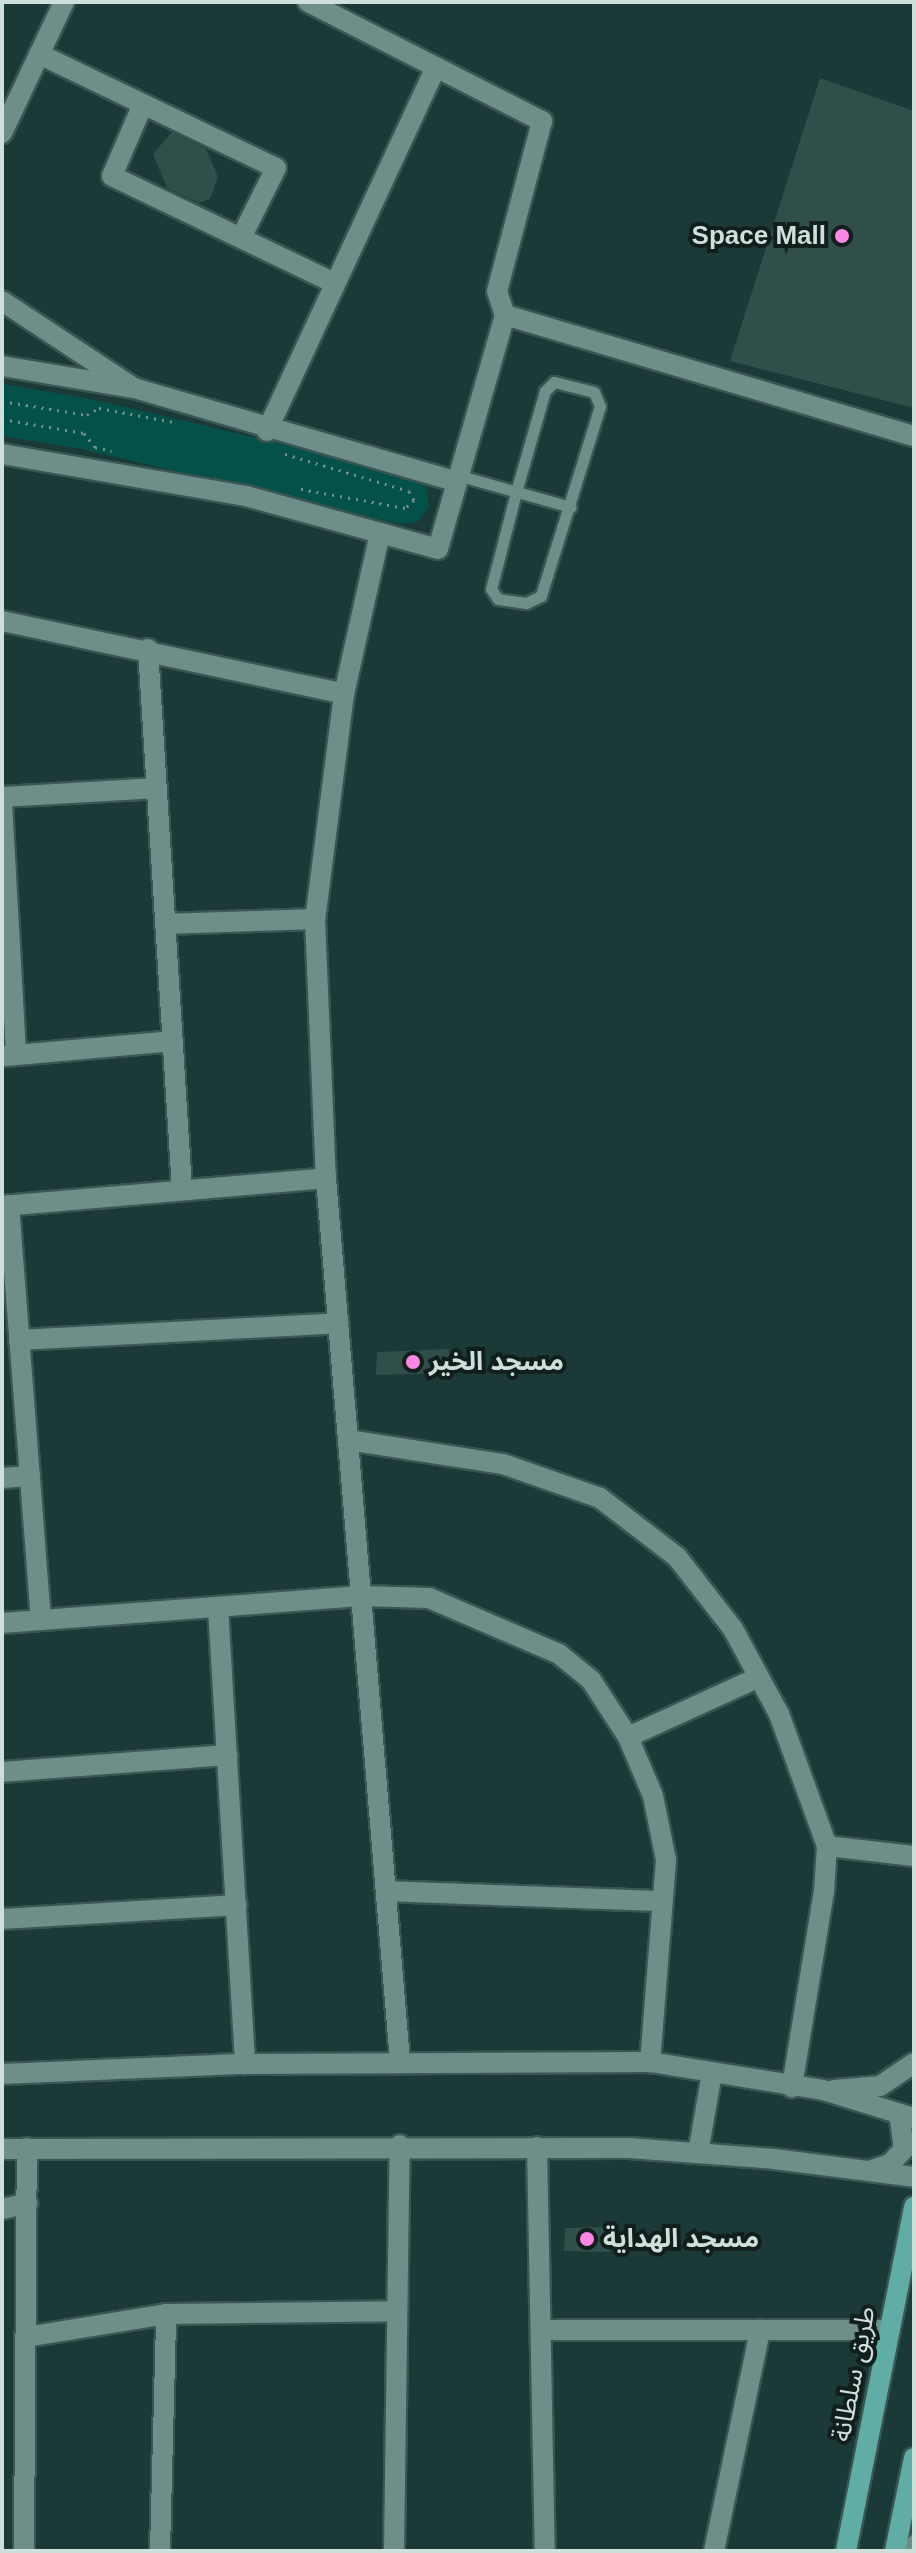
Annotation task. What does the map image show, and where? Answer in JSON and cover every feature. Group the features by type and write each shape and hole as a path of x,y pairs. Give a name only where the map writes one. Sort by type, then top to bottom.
{"main road":[{"name":"طريق سلطانة","path":"846,2551 914,2207"},
{"path":"895,2551 914,2458"}],"street":[{"path":"2,133 64,2"},
{"path":"2,454 246,496 438,549 505,315 497,291 542,121 308,2"},
{"path":"39,54 276,168 241,238"},
{"path":"267,431 436,67"},
{"path":"143,104 112,176 334,283"},
{"path":"2,301 134,388"},
{"path":"505,315 914,436"},
{"path":"2,366 134,388 267,431 456,478"},
{"path":"380,533 344,694 315,919 326,1178 400,2061"},
{"path":"2,621 148,649 344,694"},
{"path":"148,649 182,1190"},
{"path":"157,788 2,800 9,1056 172,1041"},
{"path":"165,924 315,919"},
{"path":"41,1620 5,1205 326,1178"},
{"path":"19,1340 339,1323"},
{"path":"348,1440 503,1464 600,1498 677,1557 733,1629 791,1744 827,1846 824,1891 792,2087"},
{"path":"2,1478 30,1476"},
{"path":"2,1623 361,1596 429,1598 559,1654 591,1680 628,1737 653,1796 666,1860 650,2062"},
{"path":"218,1607 245,2064"},
{"path":"628,1737 759,1677"},
{"path":"2,1772 227,1755"},
{"path":"827,1846 914,1856"},
{"path":"386,1891 662,1901"},
{"path":"2,1919 237,1905"},
{"path":"2,2074 400,2061 650,2062 823,2090 880,2086 914,2063"},
{"path":"698,2153 712,2073"},
{"path":"823,2090 907,2117 904,2149 890,2164 872,2170"},
{"path":"2,2149 400,2145 537,2147 698,2153 914,2177"},
{"path":"394,2551 400,2145"},
{"path":"537,2147 545,2551"},
{"path":"24,2551 27,2148"},
{"path":"2,2209 27,2203"},
{"path":"26,2337 166,2314 397,2311"},
{"path":"160,2551 166,2314"},
{"path":"541,2330 890,2330"},
{"path":"714,2551 760,2330"}],"lane":[{"path":"554,382 564,382 600,399 571,507 541,596 526,603 498,599 491,589 516,492 545,391 554,382"},
{"path":"456,478 571,507"},
{"path":"903,2551 914,2539"}],"path":[{"path":"2,401 87,415 99,408 177,422"},
{"path":"2,419 84,433 95,447 126,454"},
{"path":"284,454 409,491 414,500 405,508 294,487"}],"green space":[{"path":"2,384 91,399 410,474 426,484 429,508 417,522 399,524 81,449 2,436"}],"building":[{"name":"Space Mall","path":"820,78 914,111 914,408 730,361"},
{"path":"172,132 206,149 218,177 210,199 199,203 167,188 153,154"},
{"name":"مسجد الخير","path":"449,1349 449,1373 376,1375 377,1352"},
{"name":"مسجد الهداية","path":"609,2227 609,2252 564,2251 565,2228"}],"place":[{"name":"Space Mall","path":"842,236"},
{"name":"مسجد الخير","path":"413,1362"},
{"name":"مسجد الهداية","path":"587,2239"}]}
